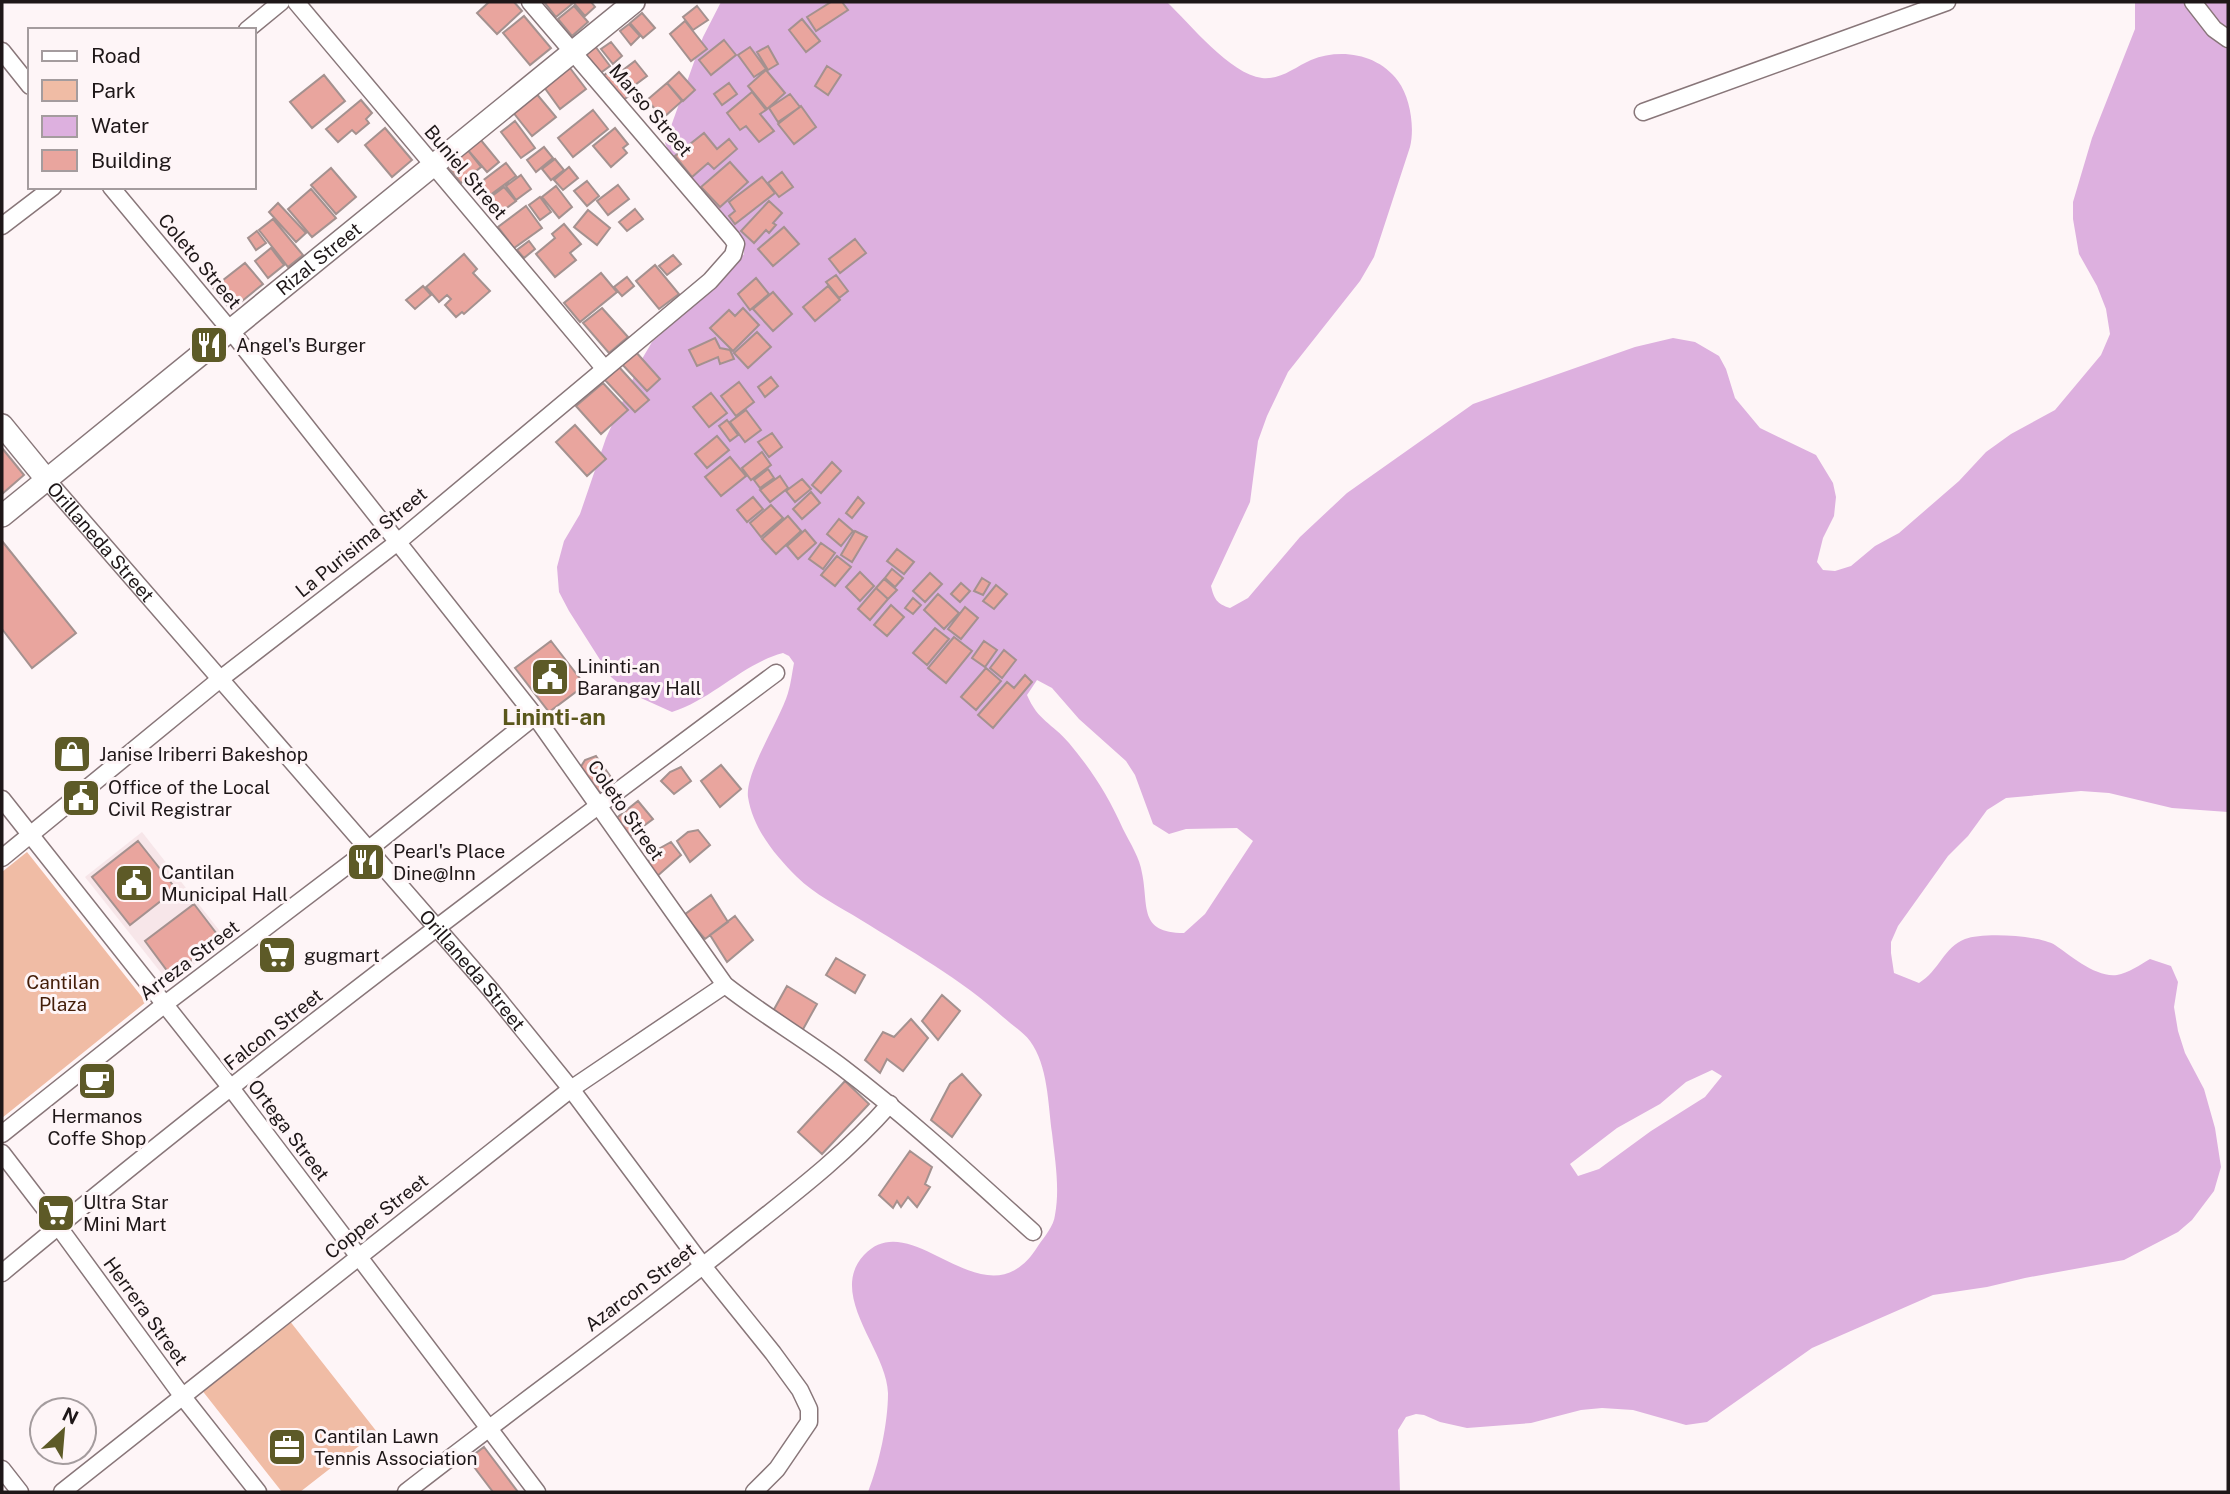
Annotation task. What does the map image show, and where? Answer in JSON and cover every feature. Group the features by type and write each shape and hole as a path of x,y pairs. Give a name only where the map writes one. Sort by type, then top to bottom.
{"street":[{"name":"Buniel Street","path":"296,2 604,369"},
{"name":"Marso Street","path":"530,2 732,238 737,248"},
{"name":"Rizal Street","path":"2,516 634,2"},
{"path":"1643,112 1947,2"},
{"path":"2193,2 2214,30 2228,40"},
{"path":"249,28 273,4"},
{"path":"2,51 28,84"},
{"path":"2,226 50,189"},
{"name":"Coleto Street","path":"113,189 231,331 535,716 725,985 755,1009 818,1049 890,1104 1033,1232"},
{"name":"La Purisima Street","path":"2,858 219,680 398,541 710,281 737,248"},
{"name":"Orillaneda Street","path":"2,425 219,680 490,989 571,1089 703,1266 800,1390 809,1409 809,1422 776,1469 754,1492"},
{"name":"Falcon Street","path":"2,1273 231,1088 436,928 776,673"},
{"name":"Arreza Street","path":"2,1134 165,1004 369,849 535,716"},
{"name":"Ortega Street","path":"2,799 231,1088 537,1492"},
{"name":"Copper Street","path":"62,1492 571,1089 725,985"},
{"name":"Azarcon Street","path":"406,1492 703,1266 839,1157 890,1104"},
{"name":"Herrera Street","path":"2,1153 183,1397 258,1492"},
{"path":"2,1469 20,1492"}],"shaded area":[{"path":"142,832 226,939 170,984 85,877"}],"green space":[{"name":"Cantilan Plaza","path":"27,852 146,1002 2,1118 2,872"},
{"path":"289,1320 377,1432 300,1492 282,1492 201,1389"}],"water":[{"path":"721,2 1167,2 1224,58 1237,68 1262,78 1275,77 1311,60 1334,54 1370,59 1390,72 1402,88 1408,104 1412,130 1410,147 1374,257 1360,281 1288,372 1267,416 1258,441 1250,502 1211,586 1217,600 1230,608 1248,598 1300,537 1347,493 1473,404 1635,347 1673,338 1695,342 1719,356 1735,398 1760,428 1816,455 1833,483 1836,497 1834,516 1823,538 1817,562 1823,570 1835,571 1851,566 1875,546 1899,533 1959,481 1986,452 2011,434 2055,410 2101,355 2110,334 2106,309 2079,254 2073,202 2092,138 2135,29 2135,2 2228,2 2228,812 2172,808 2109,793 2081,791 2006,798 1987,810 1968,836 1948,856 1898,926 1891,942 1894,973 1919,983 1958,943 1973,937 1997,935 2047,942 2092,969 2109,975 2125,972 2150,959 2171,966 2178,982 2174,1007 2178,1031 2185,1053 2204,1089 2215,1128 2221,1167 2214,1191 2192,1220 2178,1232 2124,1260 1933,1295 1812,1348 1707,1422 1686,1425 1633,1410 1602,1408 1581,1410 1531,1423 1467,1428 1424,1415 1406,1417 1398,1430 1400,1492 868,1492 882,1444 888,1393 879,1359 855,1305 852,1287 854,1271 864,1255 883,1243 905,1243 973,1272 996,1275 1018,1268 1038,1246 1054,1219 1056,1174 1048,1097 1040,1061 1027,1038 987,1003 952,978 811,889 781,860 760,831 748,797 749,786 757,760 788,693 794,663 789,656 783,653 768,658 701,699 672,712 632,694 611,677 559,592 557,567 564,541 580,514 606,438 642,359 652,342 724,278 744,254 744,242 676,168 665,143 703,37","holes":["1037,680 1052,688 1079,719 1126,761 1135,775 1153,824 1169,834 1186,829 1237,828 1253,841 1205,914 1184,933 1169,932 1152,923 1146,906 1141,867 1112,806 1077,753 1031,704 1027,695","1712,1070 1722,1076 1705,1097 1651,1131 1599,1169 1578,1176 1570,1164 1617,1128 1660,1104 1686,1082"]}],"building":[{"path":"489,2 514,2 522,11 497,34 477,13"},
{"path":"573,2 591,2 595,7 585,16"},
{"path":"831,2 842,2 848,10 816,31 807,17"},
{"path":"545,3 572,4 556,17"},
{"path":"574,6 588,22 572,36 558,19"},
{"path":"697,6 708,20 693,30 683,17"},
{"path":"642,13 655,28 643,38 630,23"},
{"path":"524,16 551,48 530,65 503,33"},
{"path":"802,19 820,41 806,52 789,30"},
{"path":"685,21 707,49 691,61 670,34"},
{"path":"629,24 640,36 631,45 620,31"},
{"path":"724,40 736,55 711,75 699,60"},
{"path":"611,42 622,56 613,64 601,49"},
{"path":"595,46 610,66 599,74 584,54"},
{"path":"768,46 778,64 768,70 757,52"},
{"path":"750,47 766,69 754,77 738,55"},
{"path":"635,61 647,76 631,88 634,92 622,101 603,76 615,67 619,73"},
{"path":"827,66 841,75 828,95 815,86"},
{"path":"570,68 586,89 560,109 544,87"},
{"path":"766,70 785,93 767,109 748,86"},
{"path":"679,72 695,90 683,101 667,83"},
{"path":"324,75 345,101 312,128 290,102"},
{"path":"667,83 682,101 663,118 647,100"},
{"path":"729,83 737,94 722,105 714,94"},
{"path":"535,92 556,117 532,136 512,111"},
{"path":"752,92 766,110 760,114 774,131 759,142 746,126 740,130 727,113"},
{"path":"790,94 800,107 778,122 769,108"},
{"path":"361,100 372,113 366,119 369,123 356,134 352,130 338,142 326,129"},
{"path":"801,106 816,127 794,144 778,124"},
{"path":"593,110 608,129 573,157 558,138"},
{"path":"515,121 535,148 521,158 501,132"},
{"path":"385,128 412,160 392,177 365,145"},
{"path":"615,128 628,144 623,148 627,153 611,167 593,146"},
{"path":"704,133 717,149 729,139 737,149 714,169 708,163 692,177 675,156"},
{"path":"480,139 499,162 487,172 467,149"},
{"path":"544,147 553,158 536,172 527,160"},
{"path":"466,148 481,167 461,183 446,164"},
{"path":"555,159 564,170 551,180 542,169"},
{"path":"730,162 748,182 720,207 701,187"},
{"path":"506,163 516,176 482,201 473,188"},
{"path":"569,167 578,178 563,190 554,180"},
{"path":"331,168 356,197 336,214 311,185"},
{"path":"782,172 793,187 779,197 768,183"},
{"path":"521,175 531,189 516,200 506,186"},
{"path":"762,177 775,193 735,224 729,216 735,211 729,202"},
{"path":"587,181 599,196 587,206 574,191"},
{"path":"618,185 629,199 608,215 597,201"},
{"path":"556,186 572,207 559,218 542,197"},
{"path":"504,187 516,201 496,216 484,202"},
{"path":"311,189 336,218 312,237 288,209"},
{"path":"540,197 551,212 540,220 529,205"},
{"path":"769,201 782,213 769,233 766,230 754,243 741,231"},
{"path":"278,203 306,233 296,242 269,212"},
{"path":"526,206 542,228 514,248 498,227"},
{"path":"635,209 643,219 627,231 619,222"},
{"path":"588,210 610,228 597,245 574,227"},
{"path":"273,219 303,255 288,267 259,230"},
{"path":"564,224 581,244 570,253 576,260 555,277 536,254 555,238 552,234"},
{"path":"784,227 799,244 773,266 758,249"},
{"path":"257,231 266,243 256,250 248,238"},
{"path":"855,239 866,253 840,273 829,259"},
{"path":"529,241 535,249 524,258 517,250"},
{"path":"271,248 284,265 268,278 255,261"},
{"path":"464,254 477,269 473,273 490,291 464,314 462,312 456,317 445,305 451,299 447,295 439,302 426,287"},
{"path":"673,255 681,264 667,275 659,266"},
{"path":"245,263 263,284 231,310 213,288"},
{"path":"655,265 679,294 659,309 636,281"},
{"path":"601,273 617,292 580,322 564,303"},
{"path":"836,275 848,291 839,298 826,282"},
{"path":"627,277 634,286 622,296 614,287"},
{"path":"756,278 769,294 750,310 738,294"},
{"path":"423,286 431,295 415,309 406,300"},
{"path":"828,286 840,300 815,321 803,307"},
{"path":"773,292 792,314 773,331 753,309"},
{"path":"602,308 628,337 609,353 583,323"},
{"path":"743,308 759,325 733,351 710,328 729,310 735,316"},
{"path":"757,332 771,347 748,368 734,353"},
{"path":"715,338 720,348 730,350 734,359 720,364 718,357 697,366 689,350"},
{"path":"635,351 660,379 647,391 621,363"},
{"path":"619,367 649,400 635,412 605,380"},
{"path":"771,377 778,386 765,397 758,387"},
{"path":"739,382 754,402 736,416 721,396"},
{"path":"603,383 628,410 601,434 576,406"},
{"path":"711,393 727,413 709,427 693,407"},
{"path":"746,410 761,430 745,442 730,422"},
{"path":"727,420 738,435 730,441 719,426"},
{"path":"575,425 606,459 587,476 556,442"},
{"path":"772,433 782,447 769,457 758,442"},
{"path":"717,436 729,450 707,468 695,454"},
{"path":"2,448 24,475 2,494"},
{"path":"762,452 771,465 751,480 742,468"},
{"path":"730,457 746,476 721,496 705,477"},
{"path":"832,462 841,471 821,493 812,485"},
{"path":"768,469 774,478 760,488 754,480"},
{"path":"780,476 788,488 770,502 760,490"},
{"path":"802,479 811,489 795,502 786,491"},
{"path":"811,492 820,503 802,519 793,509"},
{"path":"753,497 763,509 747,522 737,510"},
{"path":"858,497 864,503 852,518 846,513"},
{"path":"771,505 783,518 761,537 750,523"},
{"path":"788,516 801,531 776,554 762,539"},
{"path":"839,519 853,531 841,546 827,534"},
{"path":"805,530 816,543 798,559 787,546"},
{"path":"855,531 867,537 852,562 841,555"},
{"path":"2,541 76,633 32,668 2,629"},
{"path":"821,543 835,553 823,569 809,559"},
{"path":"897,549 914,562 904,574 887,561"},
{"path":"837,556 851,567 835,586 821,575"},
{"path":"892,569 903,578 895,587 885,578"},
{"path":"860,572 874,586 860,601 846,587"},
{"path":"930,573 942,584 925,602 913,591"},
{"path":"982,578 990,583 983,595 974,591"},
{"path":"884,579 897,590 888,599 876,588"},
{"path":"961,583 970,591 960,602 951,594"},
{"path":"996,585 1007,594 994,609 983,601"},
{"path":"876,588 888,599 870,620 858,609"},
{"path":"938,594 959,613 944,629 924,610"},
{"path":"913,598 921,605 913,614 905,608"},
{"path":"891,605 904,617 887,636 874,625"},
{"path":"965,607 978,618 961,639 948,629"},
{"path":"935,628 949,639 927,665 913,653"},
{"path":"954,637 972,651 946,683 928,668"},
{"name":"Lininti-an Barangay Hall","path":"551,641 585,685 549,712 515,668"},
{"path":"984,641 997,650 985,667 972,658"},
{"path":"1004,650 1016,660 1002,678 990,668"},
{"path":"986,668 1001,681 976,710 961,697"},
{"path":"1025,675 1032,682 993,728 978,715 1007,682 1014,688"},
{"path":"596,756 613,780 597,794 580,768 585,760"},
{"path":"721,765 741,789 720,807 701,781"},
{"path":"681,767 691,781 674,794 661,781 670,772"},
{"path":"638,801 653,819 626,839 614,820"},
{"path":"698,830 710,845 690,862 677,841 688,832"},
{"name":"Cantilan Municipal Hall","path":"138,841 176,889 130,925 92,877"},
{"path":"671,842 681,855 655,878 646,866 655,851"},
{"path":"711,895 728,922 705,939 684,915"},
{"path":"194,904 220,938 171,976 145,941"},
{"path":"735,916 753,940 727,962 710,935"},
{"path":"836,958 865,975 855,993 826,975"},
{"path":"787,986 817,1004 802,1031 772,1013"},
{"path":"942,995 960,1011 938,1040 922,1021"},
{"path":"911,1019 928,1038 903,1071 887,1059 880,1073 865,1060 883,1032 894,1037"},
{"path":"962,1074 981,1095 952,1137 931,1120 950,1084"},
{"path":"845,1081 869,1104 822,1154 798,1132"},
{"path":"910,1151 932,1167 925,1184 930,1187 917,1207 908,1197 901,1207 897,1201 893,1208 879,1195"},
{"path":"484,1447 518,1492 493,1492 468,1459"}],"place":[{"name":"Angel's Burger","path":"209,345"},
{"name":"Lininti-an Barangay Hall","path":"550,677"},
{"name":"Janise Iriberri Bakeshop","path":"72,754"},
{"name":"Office of the Local Civil Registrar","path":"81,798"},
{"name":"Pearl's Place Dine@Inn","path":"366,862"},
{"name":"Cantilan Municipal Hall","path":"134,883"},
{"name":"gugmart","path":"277,955"},
{"name":"Hermanos Coffe Shop","path":"97,1081"},
{"name":"Ultra Star Mini Mart","path":"56,1213"},
{"name":"Cantilan Lawn Tennis Association","path":"287,1447"}],"district":[{"name":"Lininti-an","path":"554,717"}]}
